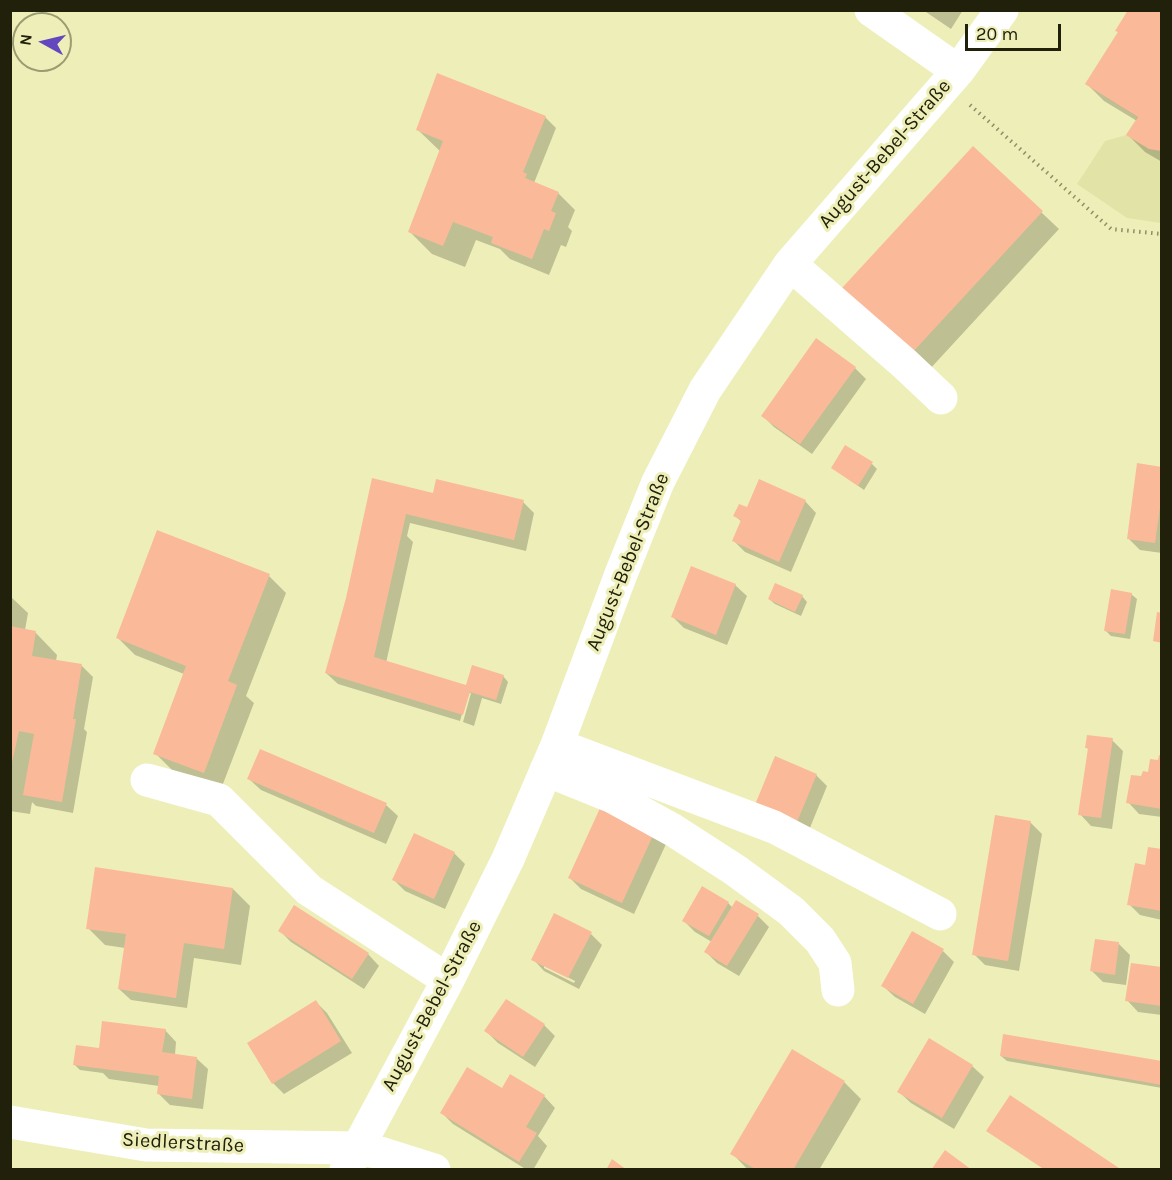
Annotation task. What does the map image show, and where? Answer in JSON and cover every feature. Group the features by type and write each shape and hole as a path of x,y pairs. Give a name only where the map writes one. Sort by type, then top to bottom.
{"street":[{"path":"871,10 953,77"},
{"name":"August-Bebel-Straße","path":"352,1159 448,980 507,859 552,757 658,482 705,390 790,264 953,77 1002,10"},
{"path":"790,264 941,398"},
{"path":"552,757 774,827 940,914"},
{"path":"552,757 613,798 673,830 735,870 790,911 820,940 835,963 838,990"},
{"path":"147,780 219,800 309,890 448,980"},
{"name":"Siedlerstraße","path":"10,1122 146,1145 352,1159 380,1153 434,1170"}],"path":[{"path":"953,77 1111,229 1161,234"}],"shaded area":[{"path":"1131,11 1161,11 1161,223 1127,218 1077,184 1105,141 1126,135 1137,117 1085,84"}],"building":[{"path":"1128,10 1162,10 1162,151 1149,149 1126,135 1138,117 1085,84 1118,32 1115,31"},
{"path":"437,73 546,116 523,172 527,174 525,178 559,192 551,211 556,213 549,231 544,229 532,259 491,243 493,237 453,222 443,246 408,232 443,141 416,130"},
{"path":"973,146 1043,211 911,354 841,289"},
{"path":"816,338 856,367 800,444 761,416"},
{"path":"845,445 873,462 858,486 831,468"},
{"path":"1137,463 1162,467 1162,493 1155,543 1127,539"},
{"path":"372,478 433,493 436,479 524,500 514,540 406,514 374,657 466,685 472,665 504,675 496,700 470,692 463,715 325,673 346,598"},
{"path":"759,479 806,500 779,562 732,541 741,520 733,516 739,504 747,507"},
{"path":"157,530 270,574 228,681 237,685 204,773 153,754 186,666 116,638"},
{"path":"691,566 736,584 716,635 671,617"},
{"path":"775,583 803,595 795,612 768,599"},
{"path":"1111,589 1132,593 1125,634 1104,631"},
{"path":"1157,612 1162,613 1162,643 1153,641"},
{"path":"10,626 36,631 32,656 82,664 73,719 76,719 62,802 23,795 34,734 19,731 10,771"},
{"path":"1087,735 1113,738 1101,818 1078,815 1088,748 1085,748"},
{"path":"260,749 387,803 374,833 247,779"},
{"path":"1159,755 1162,756 1162,809 1126,803 1131,775 1141,776 1143,771 1148,772 1150,759 1158,760"},
{"path":"775,756 817,774 794,829 752,812"},
{"path":"601,806 655,831 622,903 568,878"},
{"path":"995,815 1031,821 1008,961 972,955"},
{"path":"414,833 455,852 434,899 392,880"},
{"path":"1148,847 1162,849 1162,911 1127,905 1135,863 1145,865"},
{"path":"95,867 233,888 224,949 184,943 176,998 118,989 126,934 86,929"},
{"path":"702,886 729,902 709,936 682,921"},
{"path":"736,900 759,914 727,966 704,952"},
{"path":"294,905 369,953 352,979 278,931"},
{"path":"554,913 592,932 568,978 531,960"},
{"path":"912,931 944,949 913,1004 881,986"},
{"path":"1095,939 1119,942 1115,975 1090,971"},
{"path":"1131,963 1162,967 1162,1006 1125,1001"},
{"path":"506,999 545,1024 523,1057 484,1031"},
{"path":"316,1000 341,1041 272,1084 247,1043"},
{"path":"102,1021 166,1029 162,1052 197,1057 192,1099 157,1094 159,1076 73,1065 76,1045 99,1048"},
{"path":"1003,1034 1162,1061 1162,1085 1000,1056"},
{"path":"929,1038 973,1065 942,1118 897,1092"},
{"path":"792,1049 845,1081 793,1170 757,1170 730,1154"},
{"path":"467,1067 502,1088 510,1074 545,1095 526,1127 537,1133 519,1162 440,1113"},
{"path":"1010,1095 1122,1170 1045,1170 986,1131"},
{"path":"945,1150 972,1170 931,1170"},
{"path":"612,1159 627,1170 606,1170"}]}
